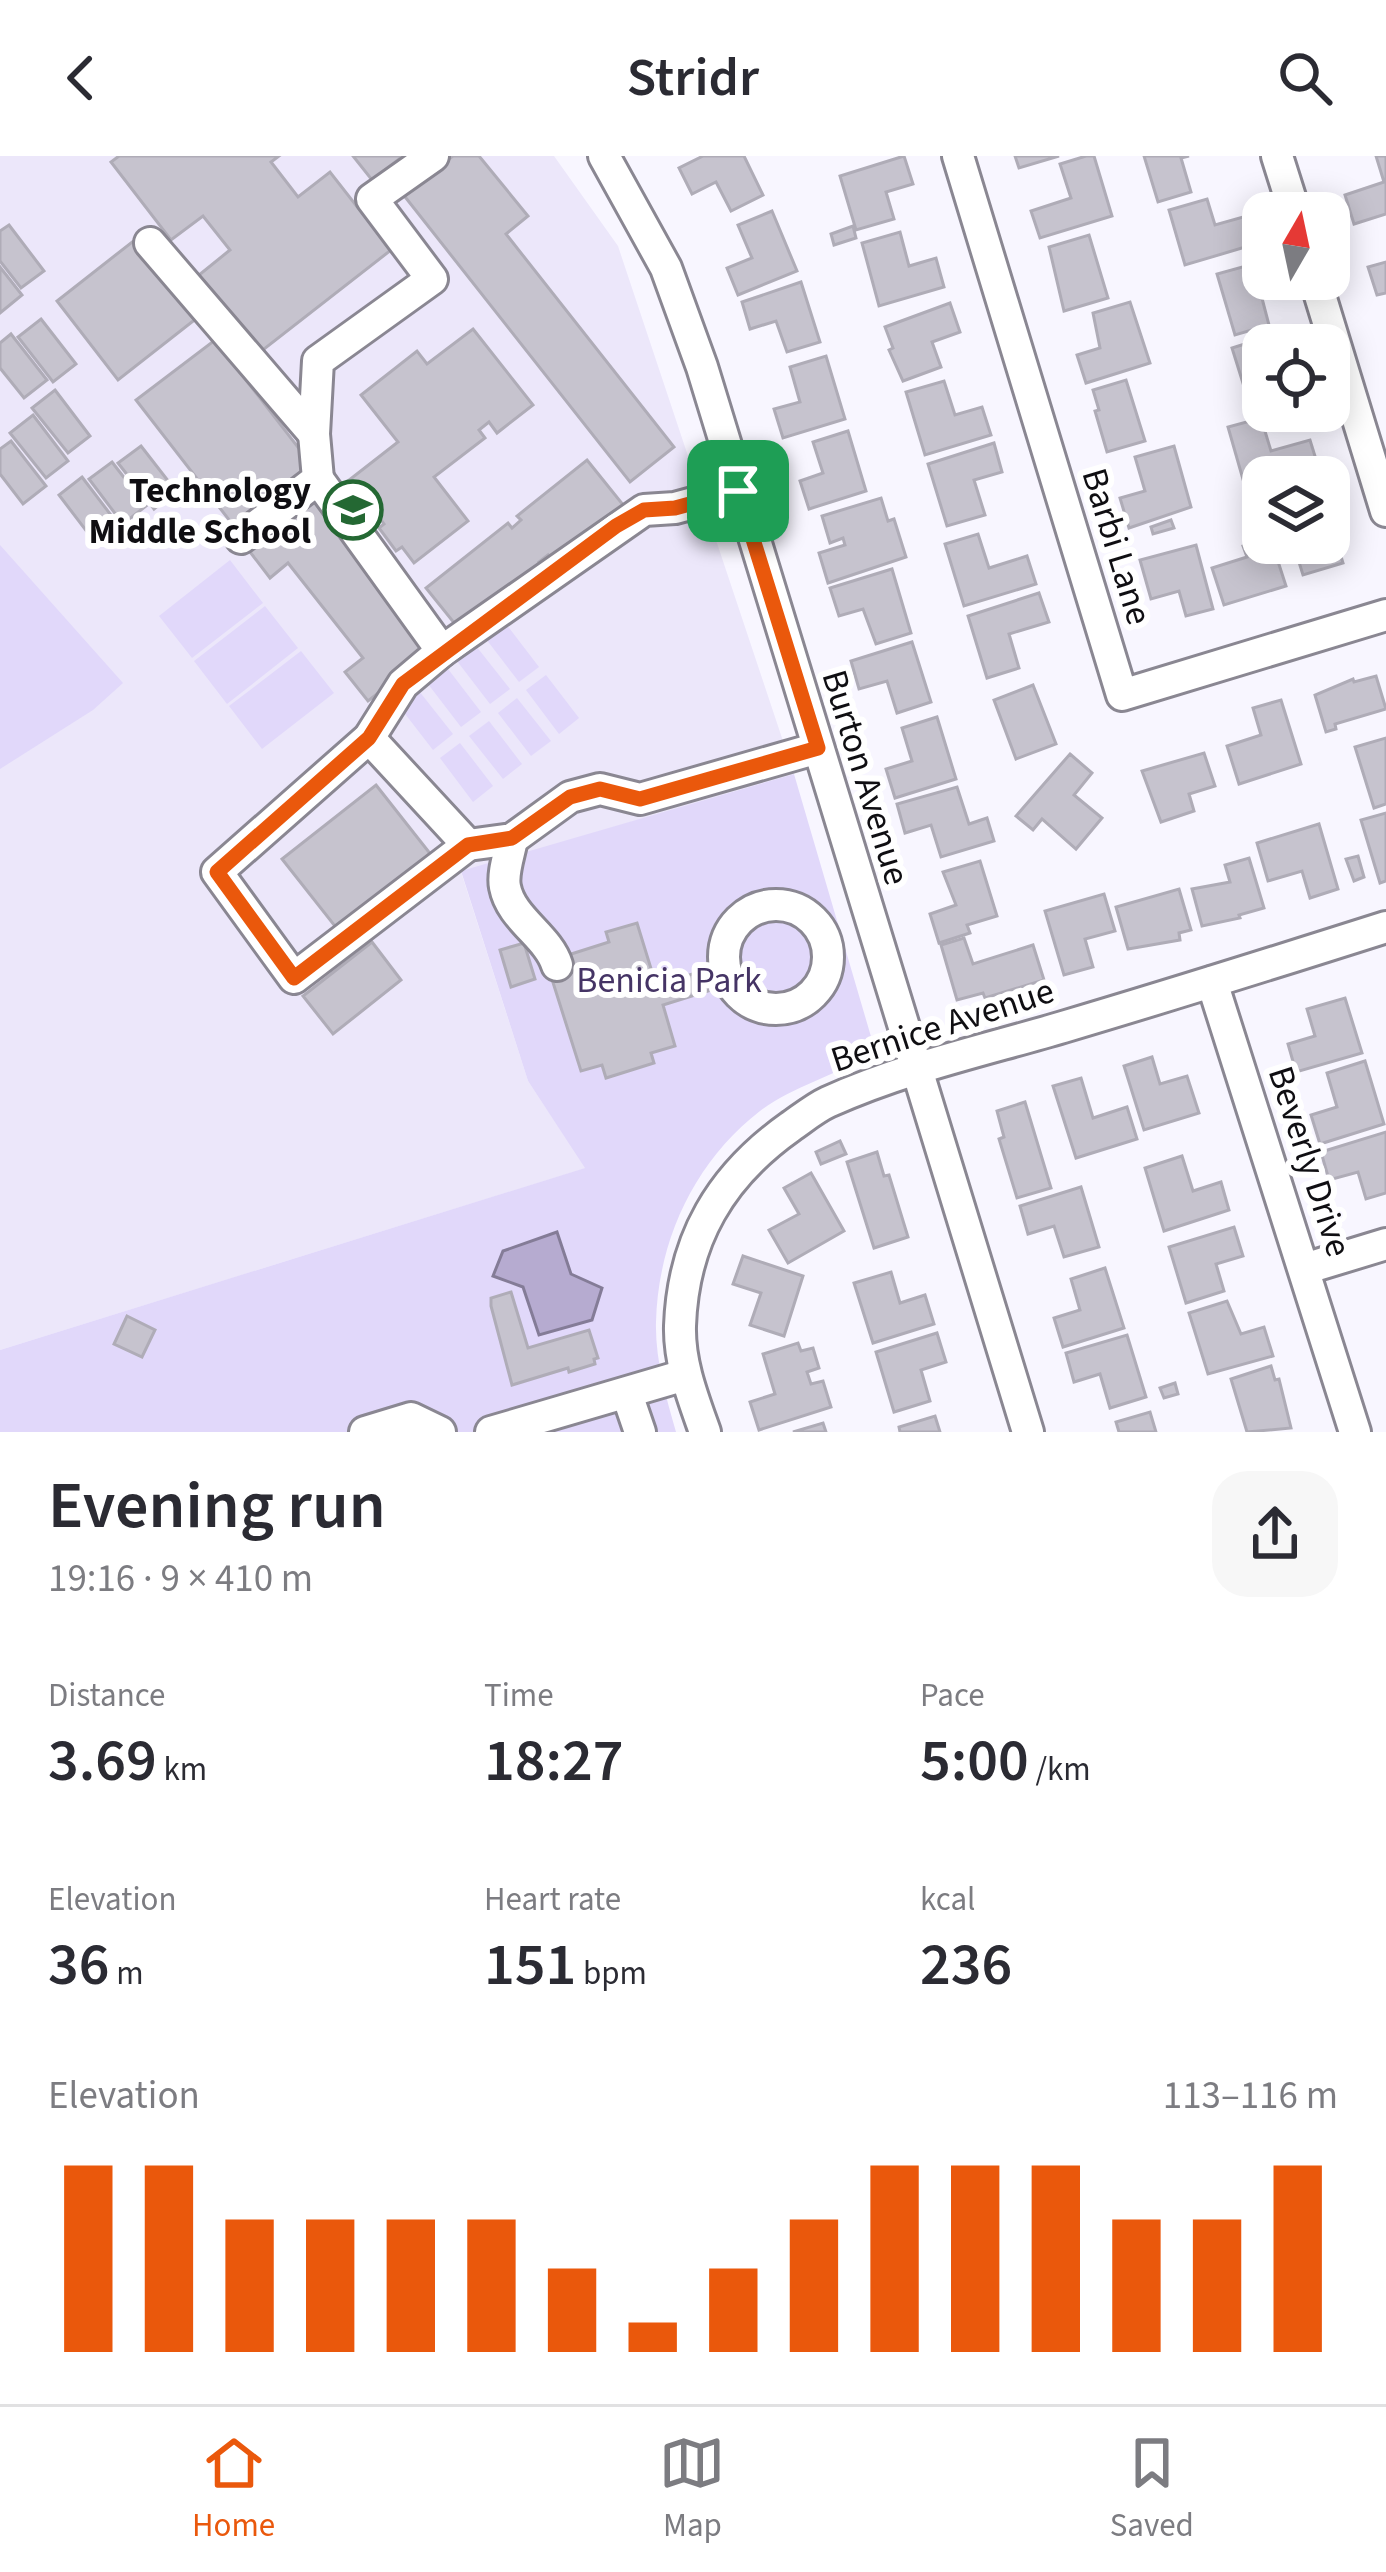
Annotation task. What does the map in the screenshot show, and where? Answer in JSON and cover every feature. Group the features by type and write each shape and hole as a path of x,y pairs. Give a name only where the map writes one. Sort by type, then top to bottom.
{"street":[{"path":"433,156 372,200 432,279 317,361 314,434 318,479 442,652"},
{"name":"Burton Avenue","path":"604,156 666,268 702,367 1028,1432"},
{"name":"Barbi Lane","path":"958,156 1122,695 1386,616"},
{"path":"1277,156 1288,192"},
{"path":"150,243 314,434"},
{"path":"1321,300 1386,511"},
{"path":"242,538 318,479"},
{"path":"738,491 675,508 644,510 442,652 403,684 369,738 217,872 294,978 468,845 512,838 570,797 600,789 640,799 818,748"},
{"path":"369,738 468,845"},
{"path":"512,838 505,887 530,931 551,948 557,965"},
{"name":"Bernice Avenue","path":"705,1432 685,1375 680,1328 687,1275 702,1226 725,1185 749,1157 824,1103 916,1070 1386,927"},
{"path":"826,943 874,932"},
{"name":"Beverly Drive","path":"1213,982 1355,1432"},
{"path":"1304,1269 1386,1244"},
{"path":"491,1432 685,1375"},
{"path":"627,1394 640,1432"},
{"path":"365,1432 411,1418 440,1432"}],"shaded area":[{"name":"Technology Middle School","path":"0,156 554,156 618,246 794,774 461,872 528,1081 586,1168 0,1350"},
{"path":"557,1232 571,1274 602,1288 592,1320 539,1335 523,1287 493,1276 503,1251"}],"green space":[{"path":"0,545 123,683 93,710 0,769"},
{"path":"230,560 263,603 192,658 159,616"},
{"path":"265,606 298,648 227,704 194,661"},
{"path":"506,624 539,667 519,682 486,639"},
{"path":"476,646 510,689 490,704 457,661"},
{"path":"301,651 334,693 262,749 229,706"},
{"path":"448,669 481,712 461,727 428,684"},
{"path":"546,675 579,718 559,734 526,690"},
{"path":"419,691 453,734 433,750 399,706"},
{"path":"517,698 551,741 531,756 498,713"},
{"path":"489,721 522,764 503,779 469,736"},
{"path":"460,743 493,786 473,802 440,758"},
{"name":"Benicia Park","path":"794,774 872,1040 867,1055 773,1102 737,1131 684,1204 664,1261 656,1322 659,1364 676,1432 0,1432 0,1350 585,1168 528,1081 461,871"}],"building":[{"path":"119,156 279,156 271,162 298,197 330,172 391,250 259,353 199,275 230,250 203,216 171,240 111,162"},
{"path":"353,156 403,156 372,180"},
{"path":"453,156 479,156 528,216 506,234 674,447 630,482 402,193"},
{"path":"703,156 744,156 763,195 731,211 716,182 692,194 679,168"},
{"path":"904,156 913,184 886,192 894,219 856,230 840,176"},
{"path":"1015,156 1059,156 1019,168"},
{"path":"1094,156 1112,216 1040,238 1031,211 1071,198 1060,164"},
{"path":"1144,156 1189,156 1181,158 1191,192 1158,202"},
{"path":"1376,156 1386,156 1386,214 1354,224 1350,193 1384,182"},
{"path":"1207,199 1215,225 1242,217 1242,248 1185,265 1169,210"},
{"path":"772,211 797,271 738,295 727,268 752,258 738,225"},
{"path":"9,225 44,271 21,288 0,261 0,231"},
{"path":"853,226 856,238 834,245 831,234"},
{"path":"900,232 909,266 936,258 944,287 879,306 862,243"},
{"path":"1089,235 1108,298 1064,311 1049,247"},
{"path":"136,239 197,318 118,380 57,301"},
{"path":"1386,262 1386,293 1377,295 1368,267"},
{"path":"0,267 22,295 0,313"},
{"path":"1242,267 1242,300 1262,300 1269,324 1242,324 1242,333 1235,335 1217,274"},
{"path":"801,282 820,342 787,352 776,321 750,329 742,302"},
{"path":"1130,302 1150,363 1086,383 1077,355 1100,348 1093,313"},
{"path":"950,303 960,332 932,342 941,367 903,381 885,327"},
{"path":"41,319 76,364 53,382 18,337"},
{"path":"473,329 533,405 497,433 489,422 479,430 485,438 434,477 468,521 414,563 402,547 396,551 379,528 384,524 379,517 373,521 344,484 398,442 361,395 417,351 427,364"},
{"path":"11,334 47,380 24,398 0,368 0,343"},
{"path":"215,340 311,464 233,525 136,400"},
{"path":"1242,345 1242,380 1232,348"},
{"path":"826,356 845,419 783,438 774,409 800,402 790,367"},
{"path":"1126,380 1145,441 1107,452 1093,390"},
{"path":"944,381 955,415 982,407 991,435 925,455 906,392"},
{"path":"55,390 90,436 68,453 32,408"},
{"path":"33,415 68,461 46,478 10,433"},
{"path":"1242,423 1242,432 1265,432 1271,451 1310,440 1315,456 1242,456 1242,476 1228,427"},
{"path":"848,431 866,491 809,509 800,481 823,473 813,442"},
{"path":"11,441 46,486 23,504 0,474 0,449"},
{"path":"994,443 1002,472 974,480 985,515 947,526 928,464"},
{"path":"141,446 176,491 154,509 118,463"},
{"path":"1174,446 1191,507 1129,528 1120,498 1145,491 1135,457"},
{"path":"587,460 624,506 553,563 548,555 539,562 545,569 463,634 426,588 508,523 512,528 521,520 517,516"},
{"path":"112,462 146,506 123,524 89,479"},
{"path":"82,477 117,523 94,541 59,495"},
{"path":"311,498 431,652 368,701 345,672 363,658 288,563 270,578 247,548"},
{"path":"881,498 888,521 894,519 906,557 828,583 819,553 845,545 843,538 830,543 822,516"},
{"path":"1171,520 1174,528 1153,534 1151,527"},
{"path":"978,534 989,568 1027,556 1036,584 964,606 945,544"},
{"path":"1196,545 1213,609 1186,616 1179,591 1151,599 1140,560"},
{"path":"1242,559 1242,564 1279,564 1286,586 1224,605 1212,568"},
{"path":"1300,564 1340,564 1303,575"},
{"path":"892,569 911,633 876,644 863,609 839,616 830,588"},
{"path":"1039,593 1049,622 1009,634 1019,668 987,678 968,616"},
{"path":"912,642 931,702 897,713 887,681 859,689 851,661"},
{"path":"1376,676 1386,709 1335,724 1336,729 1326,732 1315,695 1353,679"},
{"path":"1033,685 1056,744 1016,759 994,700"},
{"path":"1281,700 1301,764 1239,784 1227,746 1261,735 1253,708"},
{"path":"937,717 956,779 895,798 886,769 912,761 902,728"},
{"path":"1386,738 1386,804 1374,808 1355,747"},
{"path":"1204,753 1215,786 1189,794 1194,811 1161,822 1142,771"},
{"path":"1070,754 1092,773 1074,795 1102,818 1076,849 1042,819 1033,830 1016,816"},
{"path":"376,785 432,856 338,930 282,859"},
{"path":"957,787 969,824 987,818 994,841 941,857 931,825 905,833 897,804"},
{"path":"1386,813 1386,881 1380,883 1361,820"},
{"path":"1319,824 1338,889 1310,898 1302,871 1268,881 1257,843"},
{"path":"1358,856 1364,877 1354,881 1346,859"},
{"path":"1249,858 1264,908 1202,926 1192,889 1230,882 1225,865"},
{"path":"980,861 997,916 967,925 970,933 939,943 930,914 956,905 943,872"},
{"path":"1179,889 1191,930 1179,933 1180,940 1128,949 1116,907"},
{"path":"1104,894 1115,931 1085,939 1093,967 1064,975 1045,911"},
{"path":"637,923 656,985 702,971 708,991 663,1005 675,1046 651,1053 654,1063 606,1078 602,1065 581,1071 550,973 572,966 568,955 609,942 606,932"},
{"path":"964,938 973,964 1033,945 1044,980 985,998 983,993 957,1000 941,945"},
{"path":"372,942 401,980 333,1034 303,996"},
{"path":"524,943 535,979 511,987 500,950"},
{"path":"1345,998 1362,1053 1296,1072 1288,1044 1315,1036 1307,1009"},
{"path":"1152,1057 1160,1084 1187,1076 1199,1113 1144,1130 1124,1066"},
{"path":"1365,1061 1384,1124 1320,1144 1311,1115 1337,1107 1327,1073"},
{"path":"1081,1078 1093,1118 1127,1107 1137,1139 1076,1158 1053,1086"},
{"path":"1025,1102 1051,1188 1017,1198 999,1139 1004,1137 997,1111"},
{"path":"1386,1132 1386,1193 1366,1199 1358,1172 1329,1180 1321,1152"},
{"path":"840,1141 846,1154 821,1164 816,1152"},
{"path":"877,1152 908,1237 874,1248 847,1162"},
{"path":"1182,1156 1193,1191 1221,1182 1229,1210 1164,1231 1145,1168"},
{"path":"811,1173 844,1231 788,1263 769,1230 799,1214 784,1188"},
{"path":"1081,1187 1099,1247 1064,1257 1054,1226 1028,1234 1020,1206"},
{"path":"1234,1227 1243,1256 1216,1264 1224,1291 1186,1303 1169,1247"},
{"path":"743,1256 803,1276 784,1336 750,1325 761,1293 733,1284"},
{"path":"1105,1268 1124,1328 1063,1347 1054,1318 1080,1310 1071,1279"},
{"path":"891,1272 900,1303 925,1295 934,1324 873,1343 854,1283"},
{"path":"511,1292 528,1348 589,1330 598,1358 595,1364 512,1385 491,1306 491,1298"},
{"path":"1227,1301 1241,1334 1264,1327 1273,1356 1208,1374 1189,1313"},
{"path":"127,1316 155,1330 142,1357 114,1344"},
{"path":"937,1333 946,1362 921,1370 930,1401 894,1412 876,1352"},
{"path":"1127,1335 1146,1397 1110,1408 1100,1374 1074,1382 1066,1353"},
{"path":"798,1343 801,1351 813,1348 819,1368 807,1372 811,1384 823,1381 831,1407 759,1430 750,1402 775,1394 763,1354"},
{"path":"1271,1366 1275,1380 1279,1379 1291,1428 1247,1432 1231,1379"},
{"path":"1175,1383 1178,1394 1164,1398 1160,1388"},
{"path":"1150,1412 1156,1432 1119,1432 1116,1422"},
{"path":"935,1416 940,1432 900,1432 899,1427"},
{"path":"823,1423 826,1432 793,1432"}],"place":[{"name":"Technology Middle School","path":"353,510"}],"route":[{"path":"738,491 818,748 640,799 600,789 570,797 512,838 468,845 294,978 217,872 369,738 403,684 442,652 644,510 675,508 738,491"}]}
